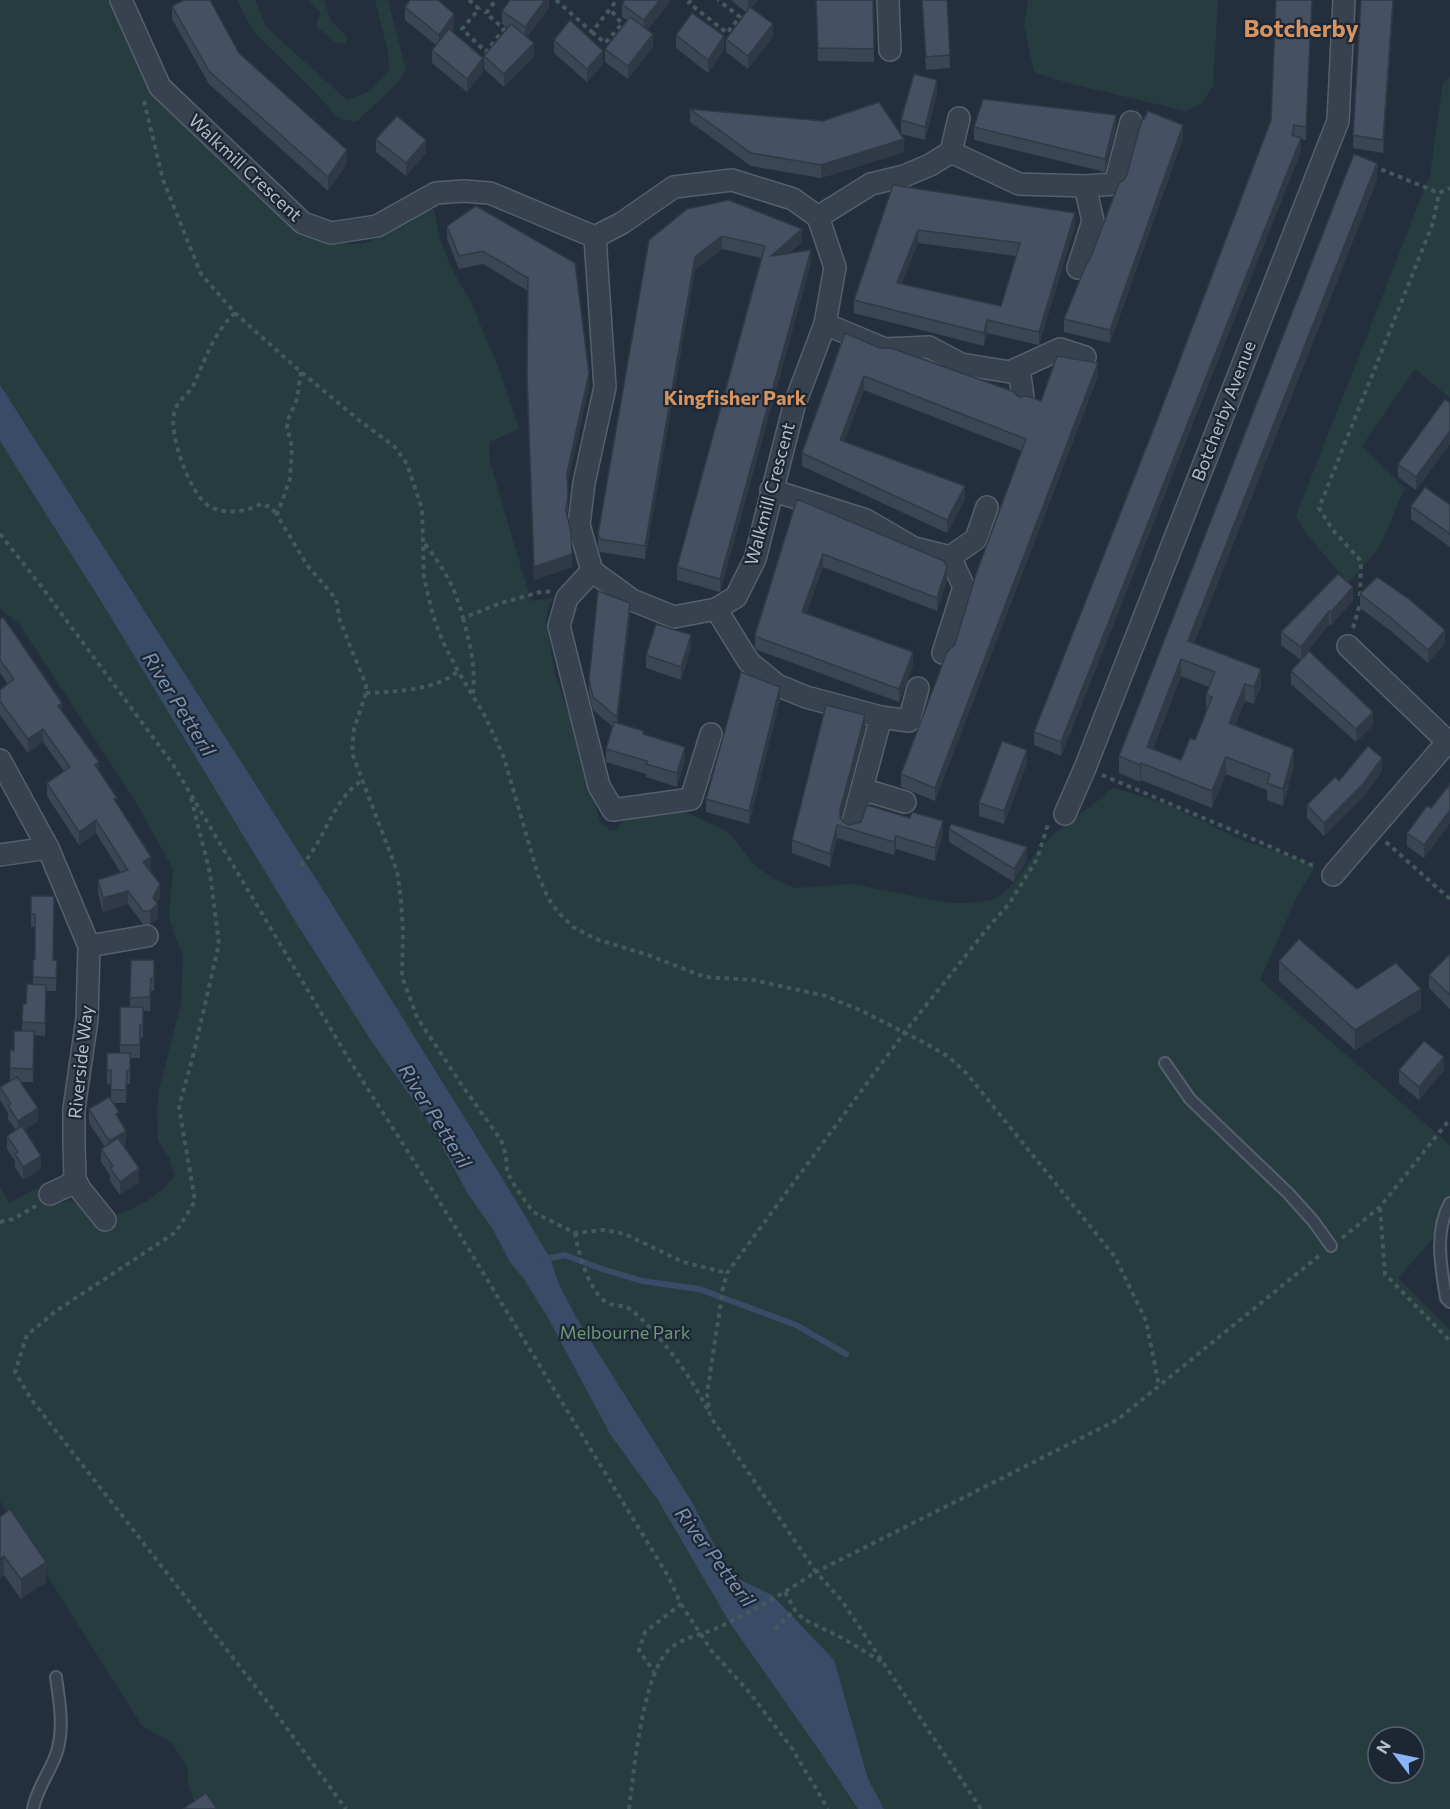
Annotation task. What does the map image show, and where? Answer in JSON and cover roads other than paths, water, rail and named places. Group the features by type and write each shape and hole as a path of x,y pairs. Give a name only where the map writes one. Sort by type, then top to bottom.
{"street":[{"name":"Walkmill Crescent","path":"122,0 160,87 303,223 331,233 377,226 435,193 463,191 490,193 595,237"},
{"path":"888,0 890,50"},
{"name":"Botcherby Avenue","path":"1065,814 1338,121 1344,0"},
{"path":"711,734 692,799 613,810 599,786 559,626 567,598 592,571 579,525 584,483 605,387 595,237 622,224 674,187 732,180 793,199 818,216 871,184 904,176 930,165 951,152 959,118"},
{"path":"951,152 1019,184 1085,186 1115,184 1131,122"},
{"path":"1078,268 1093,221 1085,186"},
{"name":"Walkmill Crescent","path":"592,571 632,600 674,617 716,609 736,597 755,559 794,406 825,324 835,267 818,216"},
{"path":"825,324 885,349 929,347 961,364 1010,372 1060,349 1085,357"},
{"path":"1019,368 1023,398"},
{"path":"771,490 866,520 914,548 950,558 964,587 943,653"},
{"path":"950,558 976,539 987,507"},
{"path":"716,609 749,662 777,685 806,697 881,717 909,721 918,688"},
{"path":"1333,875 1449,741 1348,646"},
{"path":"852,826 881,717"},
{"name":"Riverside Way","path":"0,760 48,848 90,946 87,1019 74,1109 75,1179"},
{"path":"862,789 905,802"},
{"path":"0,855 48,848"},
{"path":"90,946 147,936"},
{"path":"50,1194 69,1185 75,1179 80,1189 105,1220"}],"lane":[{"path":"1165,1063 1190,1099 1289,1194 1314,1222 1331,1246"},
{"path":"1450,1203 1445,1212 1439,1257 1446,1299 1450,1302"},
{"path":"33,1809 38,1789 58,1749 62,1722 56,1677"}],"water":[{"name":"River Petteril","path":"0,385 330,901 515,1199 550,1258 559,1284 577,1319 692,1502 730,1575 772,1595 834,1660 868,1779 884,1809 858,1809 730,1623 658,1500 610,1434 547,1316 468,1194 430,1124 372,1042 297,924 104,606 0,441"}],"waterway":[{"path":"543,1262 565,1255 642,1281 699,1289 796,1325 846,1354"}],"district":[{"name":"Botcherby","path":"1301,29"},
{"name":"Kingfisher Park","path":"735,398"}],"park label":[{"name":"Melbourne Park","path":"625,1333"}]}
